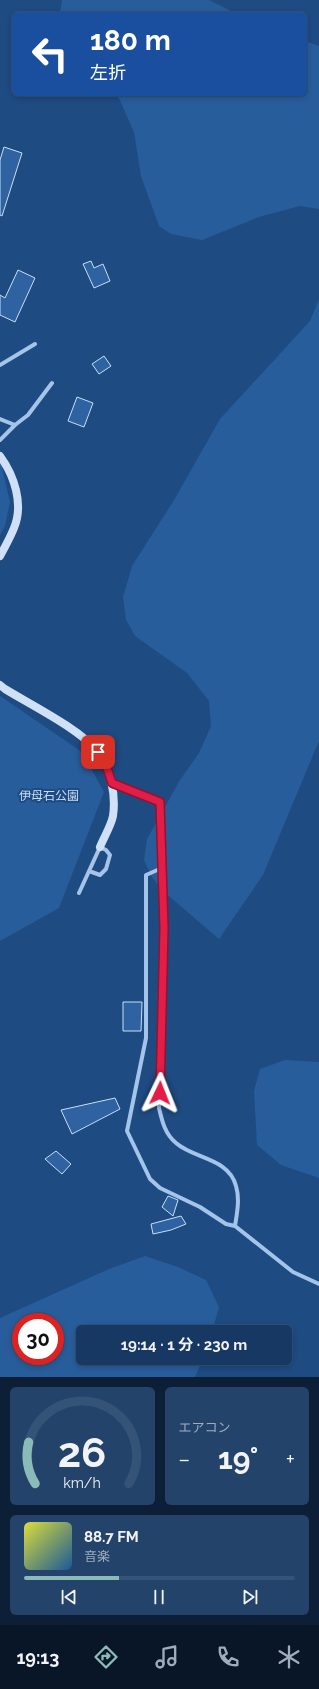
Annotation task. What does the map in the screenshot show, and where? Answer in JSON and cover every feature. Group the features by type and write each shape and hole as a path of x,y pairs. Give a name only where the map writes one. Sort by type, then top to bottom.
{"street":[{"path":"0,365 35,344"},
{"path":"0,440 14,425 28,415 52,383"},
{"path":"0,419 14,425"},
{"path":"0,456 12,475 18,507 15,527 0,556"},
{"path":"0,685 5,690 79,735 98,752 107,768 112,783 114,798 113,817 79,892"},
{"path":"112,783 160,802 164,928 159,1108 162,1122 168,1134 175,1143 185,1150 216,1162 228,1173 236,1186 238,1206 235,1226"},
{"path":"89,872 100,875 106,869 110,855 106,850 100,847"},
{"path":"162,868 146,875 146,1038 127,1131 150,1179 160,1188 200,1207 226,1224 235,1226 293,1272 319,1284"}],"green space":[{"path":"62,0 209,0 233,12 60,12"},
{"path":"307,42 319,46 319,209 300,206 259,217 202,240 171,234 159,226 141,176 134,132 118,96 307,96"},
{"path":"319,299 319,741 263,875 219,939 162,890 152,877 144,860 147,839 180,780 199,753 211,726 209,701 187,673 135,636 126,620 123,597 132,566 174,500 220,419 310,321"},
{"path":"0,459 10,502 5,526 0,535"},
{"name":"伊母石公園","path":"0,696 82,752 104,792 59,908 0,941"},
{"path":"285,1060 319,1062 319,1178 281,1165 257,1145 254,1091 260,1069"},
{"path":"145,1256 178,1267 206,1280 219,1307 214,1325 76,1325 76,1365 200,1365 195,1377 0,1377 0,1318 109,1269"}],"building":[{"path":"4,147 22,153 2,216 0,215 0,160"},
{"path":"91,261 94,268 103,264 110,281 94,288 83,264"},
{"path":"18,270 35,278 15,322 0,315 0,295 5,298"},
{"path":"104,356 111,366 99,374 92,364"},
{"path":"77,397 93,403 84,427 68,421"},
{"path":"123,1002 142,1002 141,1031 123,1031"},
{"path":"115,1098 120,1109 72,1134 61,1110"},
{"path":"56,1151 71,1164 62,1174 45,1159"},
{"path":"168,1196 178,1200 173,1216 162,1207"},
{"path":"181,1216 186,1224 171,1230 153,1234 151,1224"}],"route":[{"path":"98,752 107,768 112,783 160,802 164,928 160,1093"}]}
